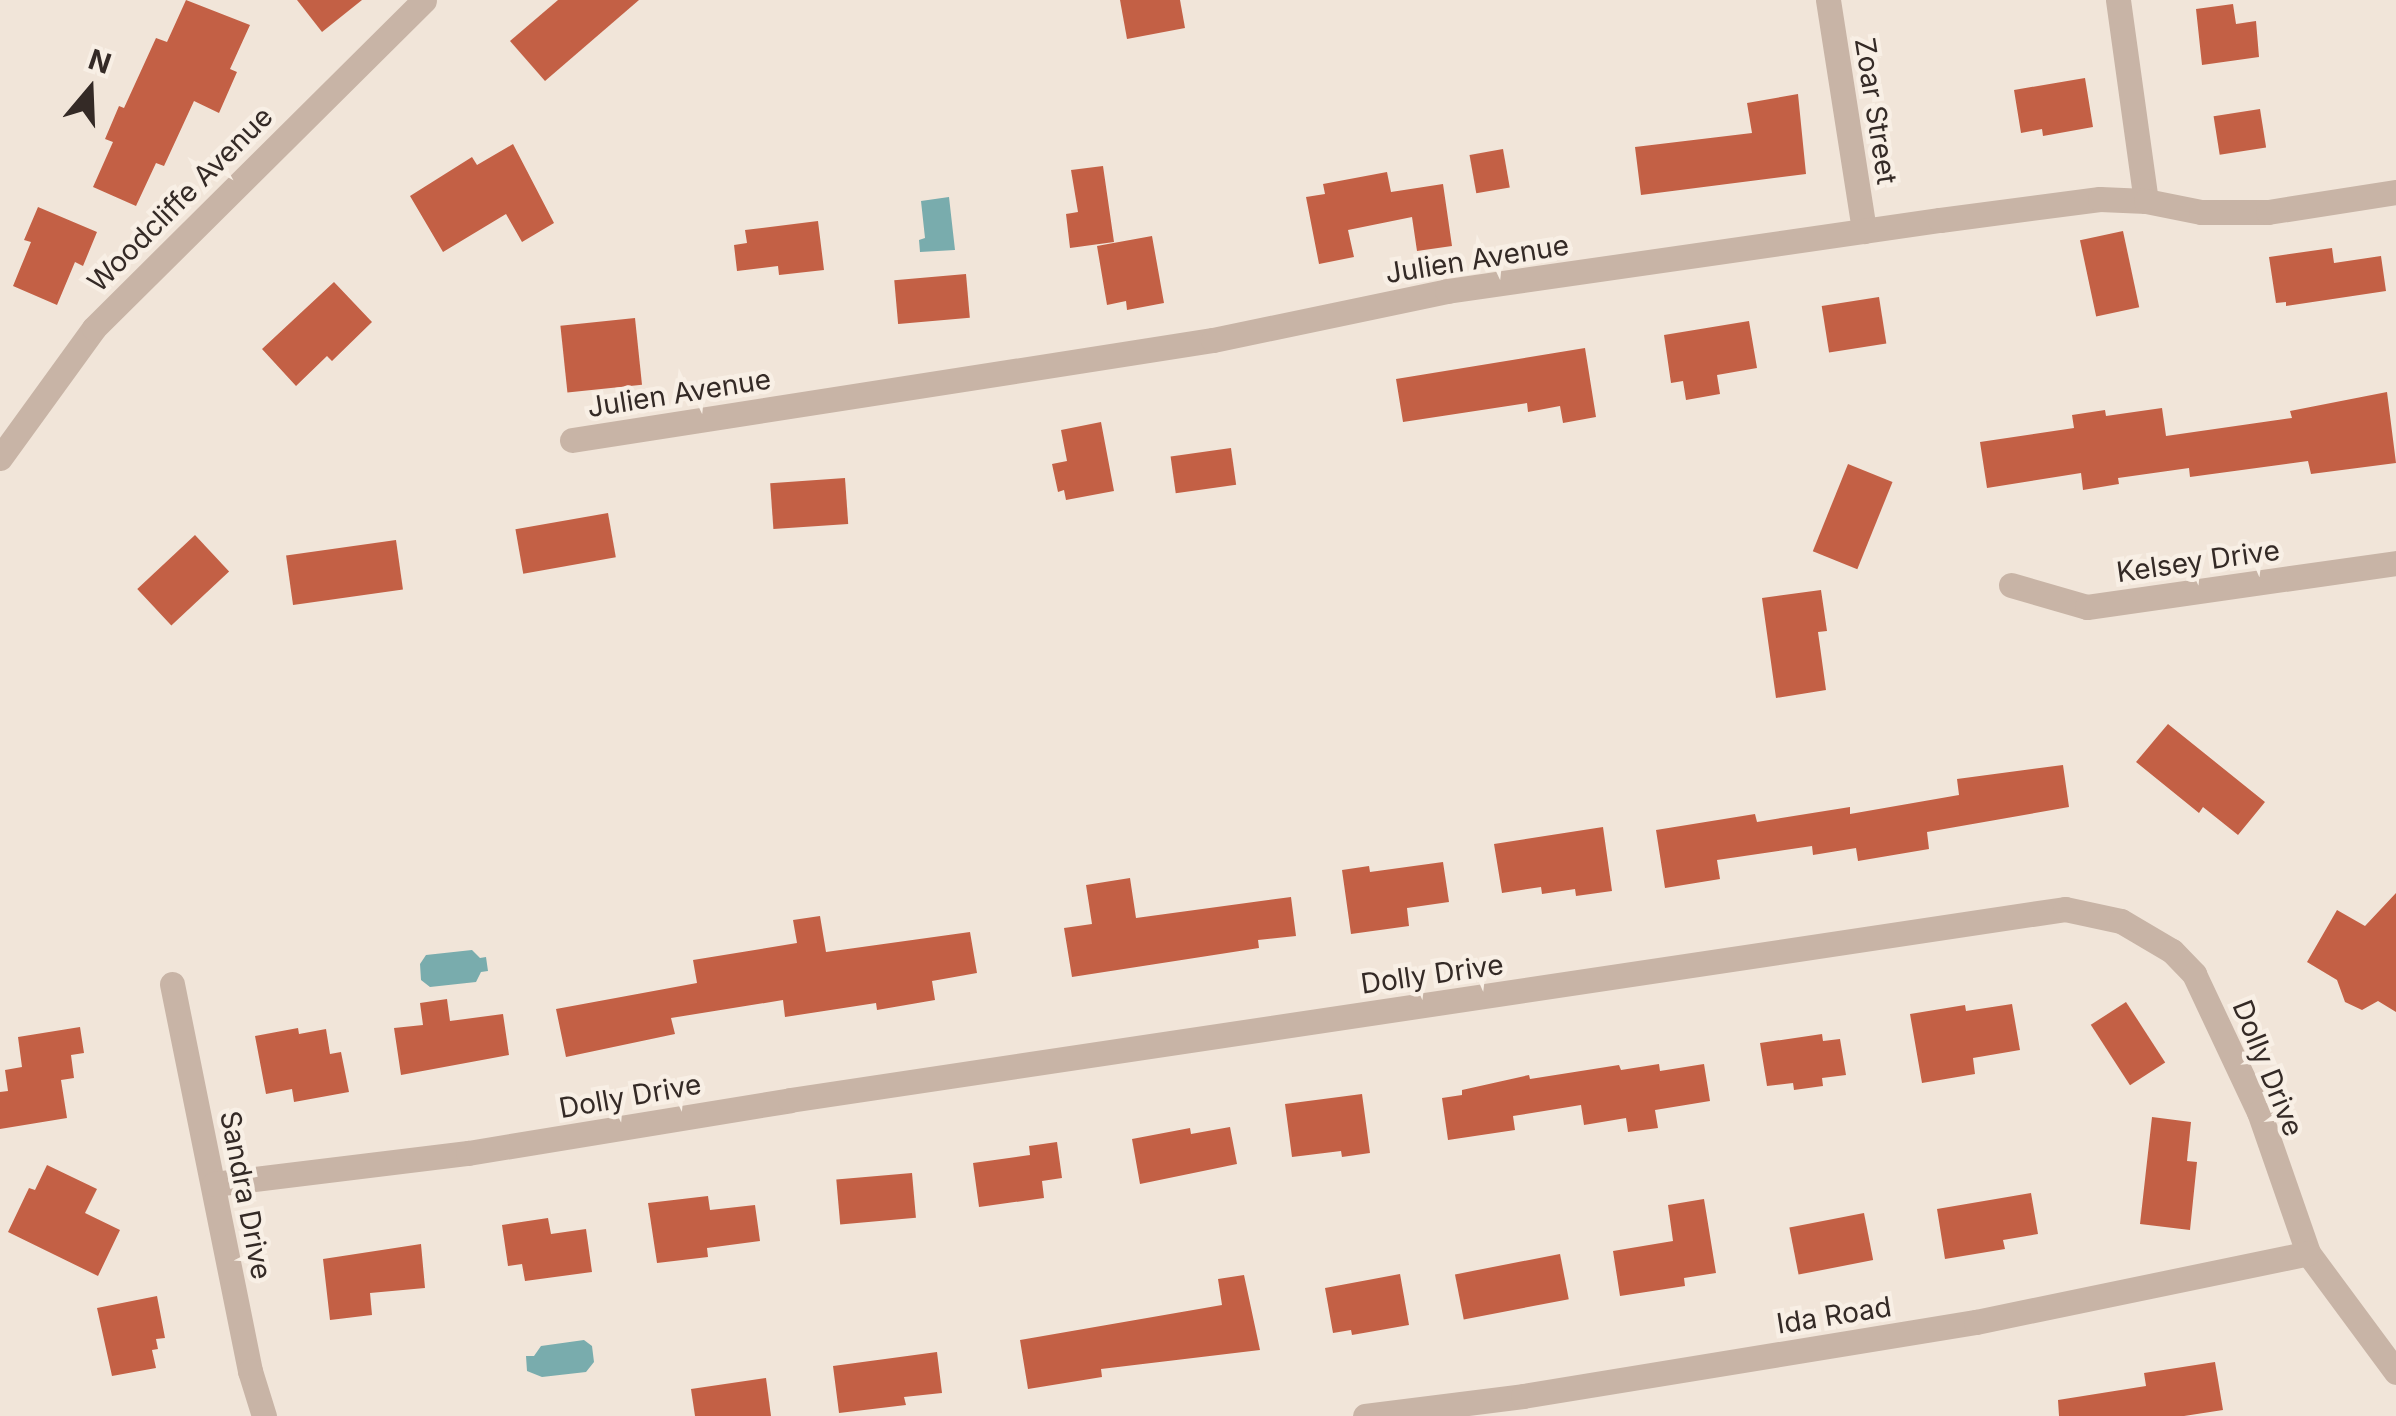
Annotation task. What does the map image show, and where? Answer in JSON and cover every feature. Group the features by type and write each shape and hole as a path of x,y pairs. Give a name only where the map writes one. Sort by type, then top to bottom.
{"street":[{"name":"Woodcliffe Avenue","path":"0,458 94,328 424,0"},
{"name":"Zoar Street","path":"1828,0 1864,231"},
{"path":"2118,0 2146,201"},
{"name":"Julien Avenue","path":"572,440 1213,340 1447,291 1864,231 2100,199 2146,201 2201,212 2268,212 2396,192"},
{"name":"Kelsey Drive","path":"2011,585 2087,606 2396,563"},
{"name":"Dolly Drive","path":"214,1184 468,1154 790,1100 2065,909 2121,921 2172,951 2194,974 2259,1112 2308,1253 2396,1372"},
{"name":"Sandra Drive","path":"172,984 250,1372 264,1416"},
{"name":"Ida Road","path":"1366,1416 1522,1396 1976,1322 2308,1253"}],"water":[{"path":"949,197 955,250 920,252 919,240 925,238 921,201"},
{"path":"472,950 480,958 486,957 488,971 481,972 476,982 430,987 421,980 420,964 426,955"},
{"path":"584,1340 592,1346 594,1362 586,1372 542,1377 527,1371 526,1356 534,1356 541,1346"}],"building":[{"path":"186,0 250,25 230,69 237,72 219,113 194,101 164,166 156,163 136,206 93,187 113,142 105,139 119,106 124,108 156,38 167,42"},
{"path":"297,0 362,0 322,32"},
{"path":"558,0 639,0 545,81 510,41"},
{"path":"1120,0 1180,0 1185,28 1127,39"},
{"path":"2233,4 2236,24 2256,21 2259,57 2202,65 2196,9"},
{"path":"2085,78 2093,127 2043,136 2042,129 2021,133 2014,90"},
{"path":"1798,94 1806,174 1641,195 1635,147 1752,133 1747,103"},
{"path":"2260,109 2266,148 2220,155 2214,116"},
{"path":"513,144 554,223 522,242 506,214 443,252 410,196 472,157 477,165"},
{"path":"1503,149 1510,187 1476,193 1470,155"},
{"path":"1103,166 1114,242 1070,248 1066,214 1078,212 1071,170"},
{"path":"1387,172 1391,192 1443,184 1452,246 1417,251 1412,217 1348,230 1354,257 1319,264 1306,197 1325,194 1323,184"},
{"path":"38,207 97,232 83,266 75,262 57,305 13,286 31,242 24,240"},
{"path":"818,221 824,270 779,275 778,266 737,271 734,245 747,243 745,230"},
{"path":"2123,231 2139,307 2096,316 2080,240"},
{"path":"1152,236 1164,303 1127,310 1126,301 1107,305 1097,246"},
{"path":"2332,248 2334,263 2381,256 2386,291 2286,306 2286,302 2276,303 2269,257"},
{"path":"966,274 970,318 898,324 894,280"},
{"path":"334,282 372,322 332,361 327,356 296,386 262,349"},
{"path":"1879,297 1886,343 1829,352 1822,306"},
{"path":"635,318 642,385 567,392 560,326"},
{"path":"1749,321 1757,368 1717,375 1720,394 1686,400 1683,381 1671,383 1664,335"},
{"path":"1585,348 1596,417 1563,423 1560,406 1528,412 1527,403 1403,422 1396,379"},
{"path":"2387,392 2396,463 2311,474 2308,461 2190,477 2189,468 2118,478 2119,484 2083,490 2081,473 1987,488 1980,442 2074,428 2072,415 2105,410 2106,416 2162,408 2166,436 2292,418 2290,411"},
{"path":"1101,422 1114,491 1066,500 1064,490 1058,492 1052,464 1067,461 1061,430"},
{"path":"1231,448 1236,485 1176,493 1171,456"},
{"path":"1848,464 1893,482 1857,569 1813,551"},
{"path":"845,478 848,524 773,529 770,483"},
{"path":"608,513 616,557 523,574 515,529"},
{"path":"195,535 229,572 171,625 137,589"},
{"path":"396,540 403,590 293,605 286,555"},
{"path":"1821,590 1827,631 1818,632 1826,690 1776,698 1762,598"},
{"path":"2168,724 2265,802 2238,835 2203,807 2199,813 2136,762"},
{"path":"2063,765 2069,807 1927,832 1929,849 1858,861 1856,848 1813,855 1812,846 1717,860 1720,879 1665,888 1656,830 1755,814 1757,822 1850,807 1850,814 1959,795 1957,779"},
{"path":"1603,827 1612,891 1576,896 1575,889 1542,894 1541,887 1502,893 1494,844"},
{"path":"1443,862 1449,902 1407,908 1409,926 1351,934 1342,870 1369,866 1370,872"},
{"path":"1130,878 1136,918 1291,897 1296,936 1258,940 1259,948 1072,977 1064,928 1092,924 1086,885"},
{"path":"2396,893 2396,1012 2378,1001 2362,1010 2345,1002 2337,980 2307,962 2337,910 2365,926"},
{"path":"820,916 826,952 970,932 977,973 932,981 935,1000 877,1010 876,1003 785,1017 783,1000 671,1018 675,1034 566,1057 556,1009 697,983 693,960 797,943 793,920"},
{"path":"447,999 450,1021 503,1014 509,1055 401,1075 394,1028 423,1025 420,1003"},
{"path":"2126,1002 2165,1062 2130,1085 2091,1025"},
{"path":"2012,1004 2020,1050 1973,1058 1975,1074 1922,1083 1910,1014 1965,1005 1966,1011"},
{"path":"80,1027 84,1053 71,1055 74,1078 61,1080 67,1118 0,1129 0,1092 8,1091 5,1070 22,1067 18,1037"},
{"path":"298,1028 299,1034 326,1029 330,1054 341,1052 349,1092 294,1102 292,1089 266,1094 255,1036"},
{"path":"1822,1034 1823,1041 1840,1039 1846,1075 1822,1078 1823,1086 1794,1090 1793,1083 1767,1086 1760,1043"},
{"path":"1659,1064 1660,1071 1704,1064 1710,1101 1655,1110 1658,1128 1628,1132 1626,1118 1584,1125 1581,1105 1513,1116 1515,1130 1448,1140 1442,1098 1462,1095 1462,1090 1529,1075 1530,1079 1619,1065 1621,1070"},
{"path":"1362,1094 1370,1153 1342,1157 1341,1151 1292,1157 1285,1104"},
{"path":"2152,1117 2191,1122 2187,1161 2197,1162 2190,1230 2140,1224"},
{"path":"1230,1127 1237,1164 1140,1184 1132,1139 1190,1128 1191,1134"},
{"path":"1057,1142 1062,1178 1042,1181 1044,1198 979,1207 973,1163 1030,1155 1029,1146"},
{"path":"47,1165 97,1189 85,1213 120,1230 98,1276 8,1232 29,1188 35,1190"},
{"path":"912,1173 916,1218 840,1224 836,1180"},
{"path":"2031,1193 2038,1234 2003,1240 2005,1249 1945,1259 1937,1209"},
{"path":"708,1196 710,1210 755,1205 760,1241 707,1248 708,1257 657,1263 648,1203"},
{"path":"1704,1199 1716,1273 1684,1278 1685,1286 1620,1296 1613,1251 1673,1241 1668,1205"},
{"path":"1864,1213 1873,1260 1799,1275 1789,1228"},
{"path":"548,1218 551,1234 586,1229 592,1272 525,1281 522,1264 508,1266 502,1225"},
{"path":"421,1244 425,1288 370,1293 372,1315 330,1320 323,1259"},
{"path":"1560,1254 1569,1299 1464,1320 1455,1274"},
{"path":"1400,1274 1409,1325 1352,1335 1351,1330 1333,1333 1325,1288"},
{"path":"1244,1275 1260,1350 1101,1369 1102,1377 1028,1389 1020,1340 1222,1305 1218,1279"},
{"path":"157,1296 165,1338 156,1339 158,1349 152,1350 156,1368 112,1376 97,1308"},
{"path":"937,1352 942,1393 904,1397 906,1405 839,1413 833,1366"},
{"path":"2215,1362 2223,1410 2184,1416 2059,1416 2058,1400 2146,1386 2144,1373"},
{"path":"766,1378 771,1416 695,1416 691,1389"}]}
